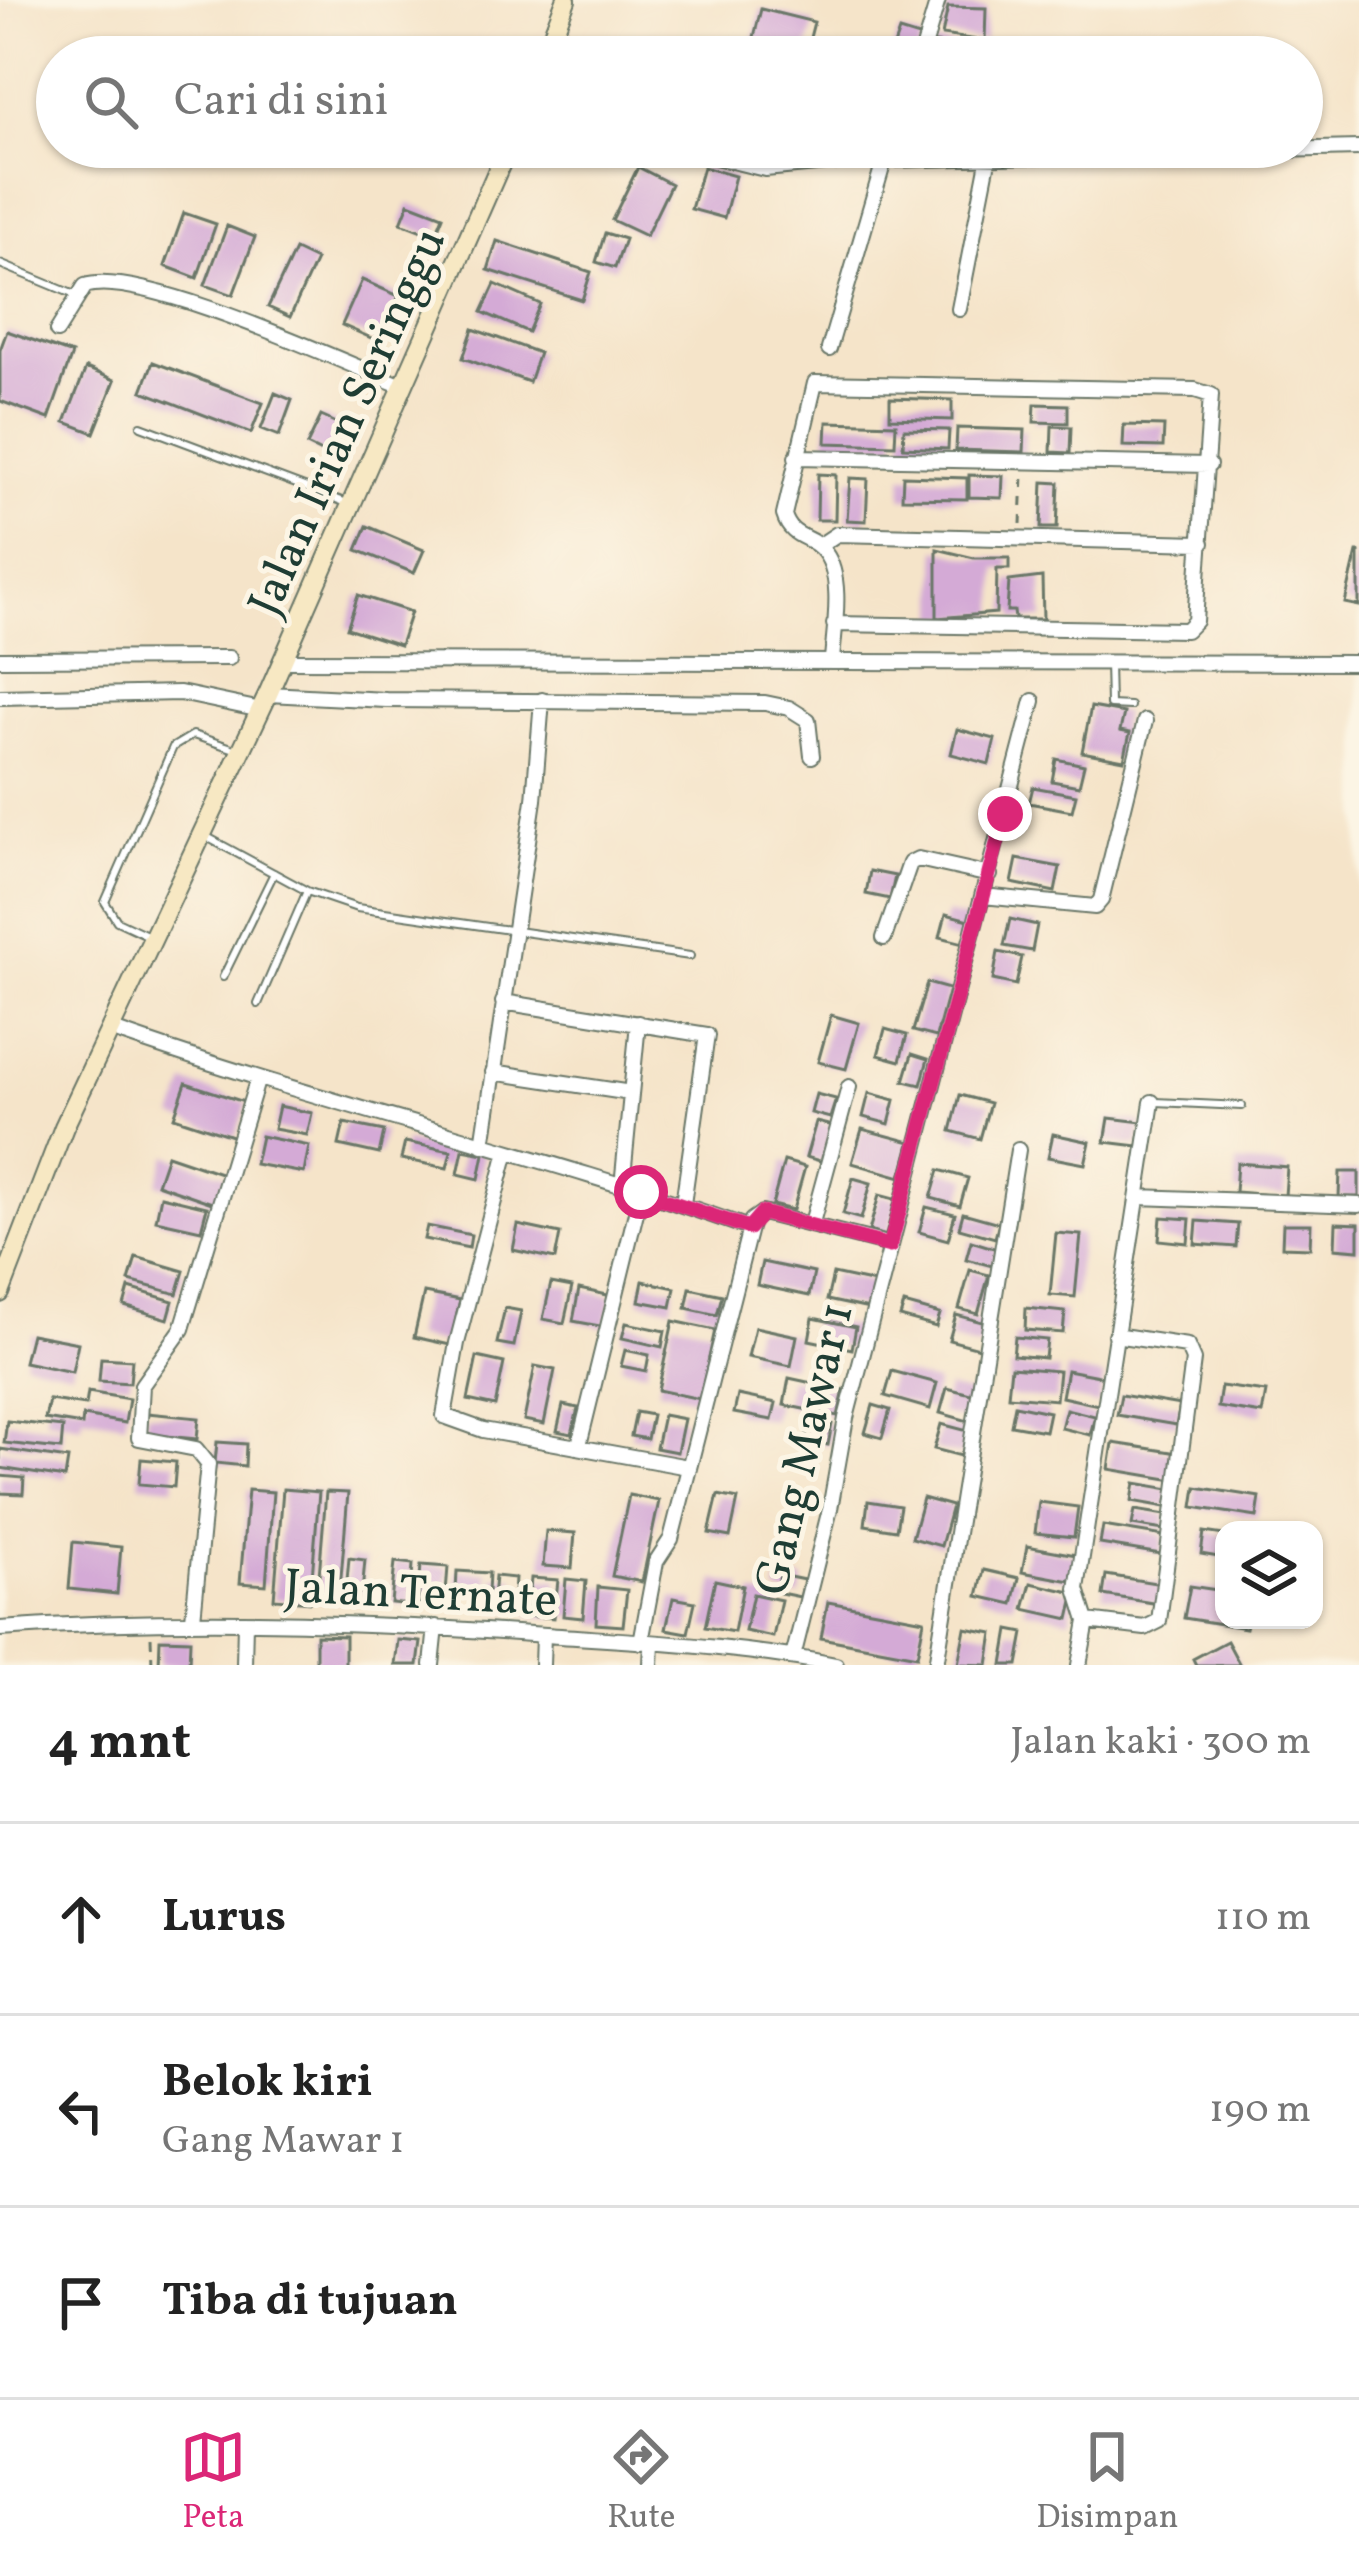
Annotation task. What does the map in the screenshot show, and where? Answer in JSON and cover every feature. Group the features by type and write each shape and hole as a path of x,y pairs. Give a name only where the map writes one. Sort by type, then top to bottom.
{"street":[{"path":"552,36 566,0"},
{"path":"927,36 938,0"},
{"path":"1323,149 1359,148"},
{"name":"Jalan Irian Seringgu","path":"0,1294 64,1126 271,686 498,168"},
{"path":"829,349 886,168"},
{"path":"959,309 986,168"},
{"path":"56,331 75,295 91,284 122,285 206,308 400,385"},
{"path":"832,660 829,558 819,546 792,533 784,514 815,382 853,379 1206,391 1213,402 1196,621 1186,630 834,624"},
{"path":"796,457 1209,465"},
{"path":"819,546 837,534 1202,543"},
{"path":"989,661 990,628"},
{"path":"0,659 229,658"},
{"path":"0,697 180,693 832,660 1359,663"},
{"path":"271,686 789,708 808,720 812,756"},
{"path":"483,1144 515,932 542,700"},
{"name":"Gang Mawar 1","path":"793,1657 890,1246 1033,701"},
{"path":"983,896 1095,907 1101,900 1145,721"},
{"path":"884,938 910,863 918,859 989,874"},
{"path":"503,1002 701,1032 709,1041 683,1204"},
{"path":"622,1186 638,1023"},
{"path":"110,1029 257,1082 507,1151 749,1228"},
{"path":"493,1072 631,1093"},
{"path":"193,1619 208,1464 196,1449 139,1438 142,1385 182,1330 257,1082"},
{"path":"812,1223 849,1087"},
{"path":"1079,1665 1087,1621 1077,1589 1152,1102"},
{"path":"936,1665 1018,1150"},
{"path":"507,1151 457,1342 444,1416 483,1430 688,1467"},
{"path":"579,1445 641,1192"},
{"path":"1138,1197 1359,1205"},
{"path":"651,1665 647,1643 656,1562 671,1539 749,1228 762,1213 890,1246"},
{"path":"1087,1621 1144,1628 1160,1621 1193,1360 1187,1346 1115,1335"},
{"name":"Jalan Ternate","path":"0,1629 193,1619 436,1628 647,1643 836,1665"},
{"path":"244,1665 245,1622"},
{"path":"432,1665 436,1628"},
{"path":"542,1665 543,1635"}],"lane":[{"path":"0,264 75,295"},
{"path":"141,425 350,505"},
{"path":"1109,663 1110,705 1130,706"},
{"path":"153,938 117,921 105,902 173,747 193,735 241,752"},
{"path":"202,835 307,891 357,908 690,956"},
{"path":"224,977 274,873"},
{"path":"258,1004 307,891"},
{"path":"1152,1102 1242,1106"}],"path":[{"path":"1021,537 1023,460"},
{"path":"150,1623 152,1665"}],"building":[{"path":"948,7 986,8 985,36 942,35"},
{"path":"761,9 814,22 810,36 754,36"},
{"path":"638,168 671,184 646,236 612,220"},
{"path":"703,168 735,176 724,218 691,209"},
{"path":"409,203 443,216 435,236 401,223"},
{"path":"184,213 216,224 197,278 165,266"},
{"path":"227,226 255,237 233,295 205,285"},
{"path":"605,233 625,239 615,268 596,262"},
{"path":"497,241 591,272 582,300 488,270"},
{"path":"295,250 316,260 290,317 268,307"},
{"path":"362,280 399,296 378,341 342,325"},
{"path":"495,284 540,304 528,332 482,312"},
{"path":"473,329 539,353 529,382 463,358"},
{"path":"7,331 72,354 49,419 0,401 0,350"},
{"path":"153,362 263,403 251,433 142,391"},
{"path":"86,368 115,380 94,433 65,422"},
{"path":"275,393 292,400 279,436 261,429"},
{"path":"890,398 952,400 952,420 890,418"},
{"path":"1035,404 1068,405 1068,423 1034,422"},
{"path":"321,416 343,426 329,456 307,445"},
{"path":"827,422 896,424 895,445 826,443"},
{"path":"1124,425 1164,426 1163,447 1123,446"},
{"path":"1052,426 1071,427 1070,453 1051,452"},
{"path":"957,428 1025,430 1024,452 956,450"},
{"path":"904,429 949,430 948,449 903,447"},
{"path":"818,474 836,475 835,520 817,520"},
{"path":"969,475 1003,476 1002,498 969,497"},
{"path":"903,476 967,478 967,499 902,498"},
{"path":"850,478 868,479 866,521 847,520"},
{"path":"1043,482 1059,483 1057,528 1041,528"},
{"path":"367,526 424,550 414,573 357,550"},
{"path":"937,549 974,558 1009,558 1009,569 997,569 996,613 937,618"},
{"path":"1359,552 1359,606 1345,603"},
{"path":"1042,577 1043,619 1015,619 1014,611 1007,611 1009,581"},
{"path":"358,595 411,612 400,645 347,628"},
{"path":"1091,707 1124,713 1120,731 1130,733 1124,760 1082,752"},
{"path":"957,729 995,739 989,764 951,754"},
{"path":"1056,759 1084,765 1079,786 1052,781"},
{"path":"1033,787 1076,795 1072,811 1029,803"},
{"path":"1017,859 1060,867 1055,892 1012,883"},
{"path":"870,871 895,876 890,899 866,894"},
{"path":"946,914 973,921 967,944 940,937"},
{"path":"1010,919 1037,925 1032,951 1004,946"},
{"path":"998,952 1022,957 1016,985 993,980"},
{"path":"927,983 949,989 936,1037 913,1031"},
{"path":"831,1015 859,1023 846,1069 818,1062"},
{"path":"885,1029 907,1035 900,1061 878,1055"},
{"path":"912,1054 928,1059 921,1085 904,1081"},
{"path":"186,1083 247,1103 235,1137 174,1117"},
{"path":"869,1093 895,1100 889,1124 863,1117"},
{"path":"816,1094 836,1099 830,1118 811,1113"},
{"path":"960,1095 990,1103 980,1139 951,1131"},
{"path":"279,1106 312,1113 307,1135 274,1129"},
{"path":"1109,1118 1142,1122 1138,1146 1105,1142"},
{"path":"816,1122 833,1126 823,1162 806,1157"},
{"path":"344,1123 384,1131 379,1154 339,1145"},
{"path":"862,1129 911,1142 901,1177 852,1163"},
{"path":"1053,1134 1090,1142 1085,1164 1048,1157"},
{"path":"261,1136 309,1146 304,1173 255,1164"},
{"path":"405,1142 451,1151 447,1168 401,1159"},
{"path":"463,1150 484,1154 479,1179 458,1174"},
{"path":"167,1155 226,1175 215,1204 157,1184"},
{"path":"784,1161 805,1167 793,1210 772,1205"},
{"path":"1237,1163 1287,1167 1285,1196 1235,1192"},
{"path":"939,1170 968,1178 960,1206 931,1198"},
{"path":"1340,1172 1359,1172 1359,1197 1339,1197"},
{"path":"853,1178 871,1183 861,1219 843,1214"},
{"path":"879,1195 898,1200 887,1236 869,1231"},
{"path":"161,1196 207,1207 201,1230 156,1220"},
{"path":"926,1207 955,1214 948,1240 919,1232"},
{"path":"963,1213 999,1223 995,1238 959,1228"},
{"path":"1161,1217 1190,1219 1188,1243 1159,1240"},
{"path":"1197,1221 1238,1224 1236,1247 1195,1244"},
{"path":"1336,1223 1359,1224 1359,1250 1335,1248"},
{"path":"1283,1224 1311,1224 1310,1248 1282,1247"},
{"path":"518,1225 560,1234 555,1259 513,1250"},
{"path":"427,1226 471,1235 469,1248 424,1239"},
{"path":"1056,1233 1081,1235 1075,1297 1050,1295"},
{"path":"971,1241 997,1249 992,1266 966,1259"},
{"path":"136,1257 184,1271 177,1294 129,1281"},
{"path":"762,1262 814,1273 809,1296 757,1285"},
{"path":"970,1270 989,1275 978,1314 959,1309"},
{"path":"833,1274 875,1283 869,1309 827,1300"},
{"path":"643,1281 675,1288 671,1307 639,1301"},
{"path":"551,1283 572,1287 564,1323 543,1319"},
{"path":"129,1288 173,1301 168,1319 124,1306"},
{"path":"690,1288 722,1295 717,1315 686,1308"},
{"path":"579,1289 612,1296 605,1327 573,1321"},
{"path":"424,1293 460,1300 450,1345 414,1337"},
{"path":"904,1304 940,1314 936,1327 900,1317"},
{"path":"505,1308 521,1311 514,1346 497,1343"},
{"path":"1026,1308 1065,1312 1063,1333 1025,1330"},
{"path":"956,1315 986,1323 979,1348 949,1340"},
{"path":"813,1318 856,1327 852,1349 809,1340"},
{"path":"673,1321 715,1330 700,1399 658,1390"},
{"path":"626,1323 665,1331 662,1347 622,1338"},
{"path":"755,1327 797,1336 791,1366 748,1357"},
{"path":"31,1334 78,1343 72,1372 24,1362"},
{"path":"1015,1337 1047,1340 1045,1358 1013,1355"},
{"path":"625,1350 649,1355 646,1371 621,1366"},
{"path":"477,1357 504,1363 495,1406 468,1400"},
{"path":"101,1358 132,1360 130,1383 99,1381"},
{"path":"535,1366 555,1370 544,1424 524,1420"},
{"path":"1011,1367 1059,1371 1056,1400 1008,1396"},
{"path":"1067,1370 1104,1377 1098,1405 1062,1397"},
{"path":"892,1371 937,1383 930,1409 885,1396"},
{"path":"789,1378 844,1390 838,1416 784,1405"},
{"path":"1221,1386 1266,1392 1262,1414 1218,1407"},
{"path":"947,1388 975,1395 968,1421 940,1413"},
{"path":"88,1392 129,1399 125,1423 83,1416 82,1425 45,1419 49,1400 86,1405"},
{"path":"738,1395 776,1403 772,1420 734,1413"},
{"path":"1121,1395 1180,1405 1176,1425 1117,1415"},
{"path":"563,1405 578,1408 572,1434 557,1431"},
{"path":"873,1405 890,1410 882,1438 865,1433"},
{"path":"1015,1405 1049,1412 1045,1431 1011,1425"},
{"path":"1066,1409 1095,1416 1090,1435 1061,1428"},
{"path":"636,1412 652,1415 647,1439 631,1436"},
{"path":"147,1413 199,1418 197,1439 145,1434"},
{"path":"663,1415 684,1419 677,1452 656,1448"},
{"path":"810,1419 832,1424 828,1445 805,1441"},
{"path":"7,1421 63,1427 61,1449 4,1443"},
{"path":"941,1424 968,1431 961,1456 934,1449"},
{"path":"217,1442 246,1444 245,1466 215,1463"},
{"path":"1113,1443 1178,1453 1174,1480 1109,1469"},
{"path":"0,1449 68,1459 65,1478 0,1468"},
{"path":"141,1459 176,1462 174,1487 139,1484"},
{"path":"0,1476 24,1478 23,1494 0,1493"},
{"path":"1135,1483 1170,1489 1166,1507 1132,1501"},
{"path":"1196,1487 1260,1497 1257,1517 1193,1507"},
{"path":"283,1489 319,1492 310,1602 274,1599"},
{"path":"248,1490 273,1492 266,1585 240,1583"},
{"path":"326,1492 348,1493 339,1602 317,1600"},
{"path":"629,1495 659,1501 642,1582 612,1576"},
{"path":"718,1495 738,1499 730,1537 709,1533"},
{"path":"923,1498 952,1506 941,1546 912,1538"},
{"path":"868,1501 900,1506 896,1530 865,1525"},
{"path":"1039,1502 1078,1507 1074,1537 1035,1533"},
{"path":"1135,1510 1166,1515 1164,1530 1132,1525"},
{"path":"1103,1526 1164,1536 1161,1554 1100,1544"},
{"path":"546,1531 575,1533 572,1568 543,1566"},
{"path":"1204,1532 1215,1534 1215,1556 1201,1554"},
{"path":"73,1542 121,1547 117,1594 69,1589"},
{"path":"1027,1546 1076,1555 1071,1581 1022,1572"},
{"path":"349,1558 365,1560 362,1593 346,1592"},
{"path":"395,1562 413,1564 410,1605 391,1603"},
{"path":"421,1565 448,1567 445,1605 418,1603"},
{"path":"984,1570 1019,1578 1013,1604 978,1596"},
{"path":"457,1571 489,1573 488,1593 456,1591"},
{"path":"780,1575 804,1580 800,1597 776,1592"},
{"path":"1106,1575 1162,1584 1159,1604 1103,1595"},
{"path":"495,1576 515,1578 513,1611 492,1610"},
{"path":"531,1578 558,1580 554,1618 528,1616"},
{"path":"566,1579 586,1581 583,1618 563,1616"},
{"path":"715,1580 743,1586 734,1632 705,1627"},
{"path":"1031,1583 1075,1593 1069,1619 1024,1609"},
{"path":"1190,1586 1215,1590 1215,1623 1184,1618"},
{"path":"598,1587 627,1590 623,1626 596,1624"},
{"path":"753,1594 781,1600 773,1637 745,1631"},
{"path":"673,1598 695,1602 688,1633 666,1629"},
{"path":"828,1602 924,1620 917,1656 821,1638"},
{"path":"965,1628 993,1633 988,1665 958,1664"},
{"path":"1009,1630 1024,1633 1018,1665 1003,1665"},
{"path":"316,1635 345,1636 345,1665 316,1665"},
{"path":"160,1639 190,1640 189,1665 159,1665"},
{"path":"398,1640 421,1642 418,1665 395,1665"},
{"path":"1227,1641 1240,1665 1196,1665 1193,1659"}],"route":[{"path":"641,1192 749,1228 756,1214 762,1213 890,1246 1005,814"}]}
